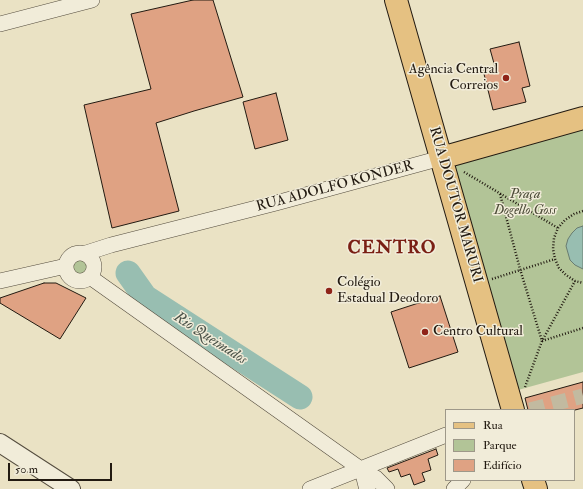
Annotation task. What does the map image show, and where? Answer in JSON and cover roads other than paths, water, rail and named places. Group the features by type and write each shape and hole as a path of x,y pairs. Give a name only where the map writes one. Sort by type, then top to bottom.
{"main road":[{"name":"RUA DOUTOR MARURI","path":"396,0 513,409"},
{"name":"RUA ADOLFO KONDER","path":"441,158 583,118"}],"street":[{"path":"0,24 92,0"},
{"name":"RUA ADOLFO KONDER","path":"86,253 441,158"},
{"path":"92,272 93,259 86,253 77,252 67,261 66,266 69,275 76,280 81,281 92,272 108,246"},
{"path":"0,281 66,266"},
{"path":"92,272 362,470 376,478 387,489"},
{"path":"310,489 362,470 445,435"},
{"path":"0,443 71,489"},
{"path":"362,470 368,489"},
{"path":"454,489 462,481"}],"water":[{"path":"583,226 583,269 575,265 570,260 566,246 572,233 577,228"}],"waterway":[{"name":"Rio Queimados","path":"128,273 145,297 300,397"}],"tunnel":[{"path":"534,409 583,396"}],"place":[{"name":"Agência Central Correios","path":"506,78"},
{"name":"Colégio Estadual Deodoro","path":"329,291"},
{"name":"Centro Cultural","path":"425,332"}],"district":[{"name":"CENTRO","path":"392,249"}],"park label":[{"name":"Praça Dogello Goss","path":"525,204"}]}
